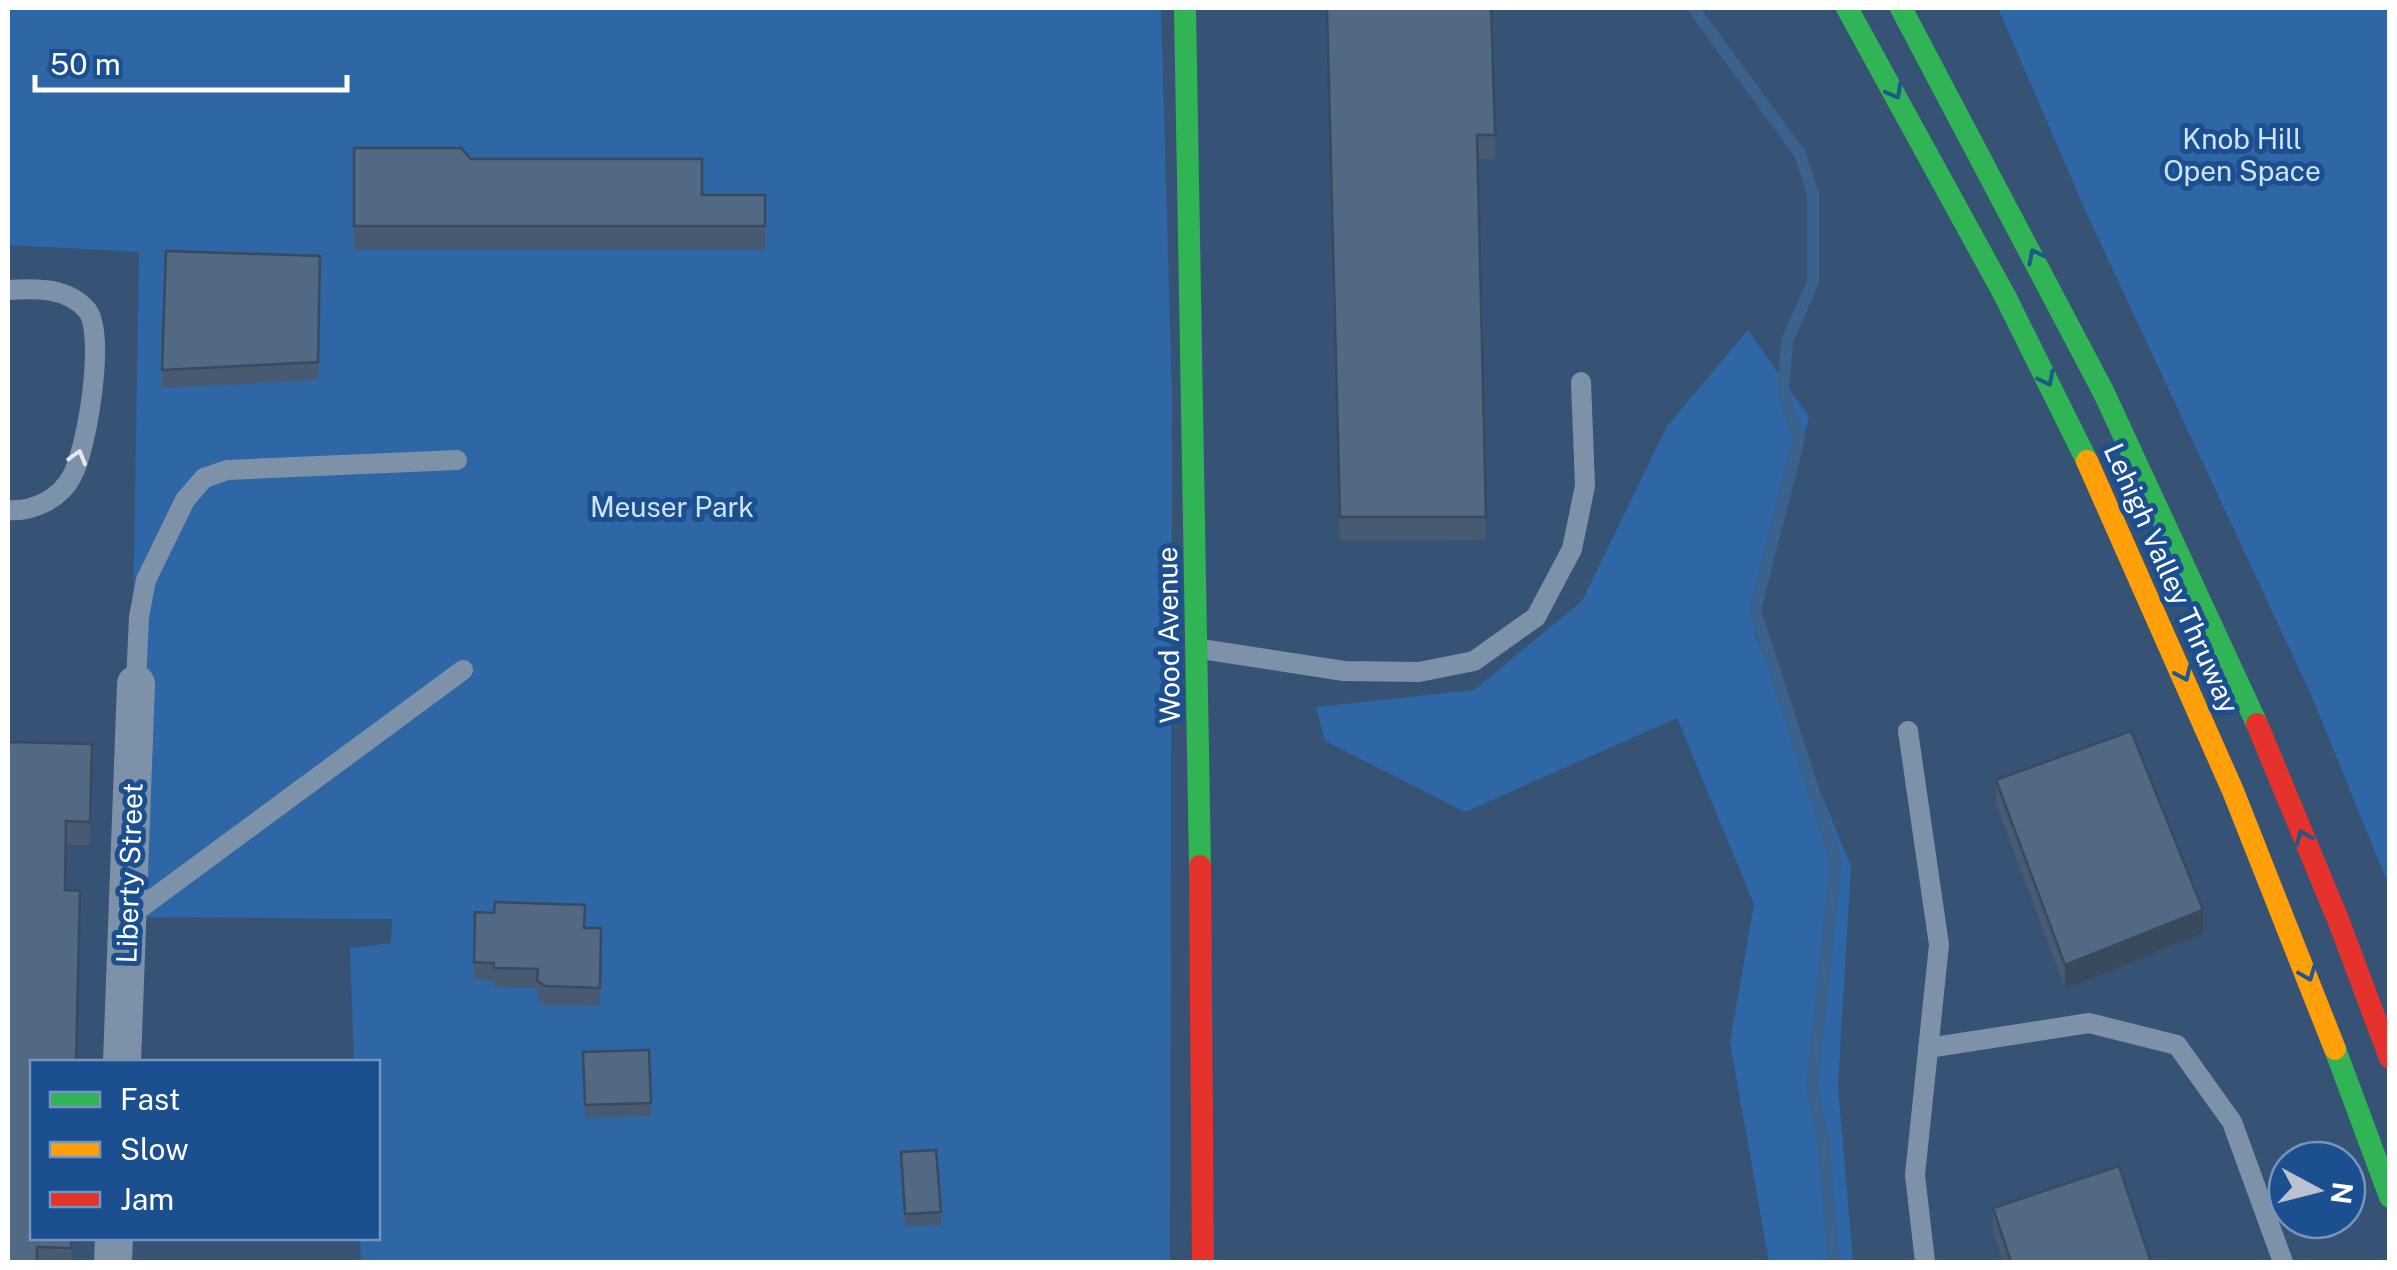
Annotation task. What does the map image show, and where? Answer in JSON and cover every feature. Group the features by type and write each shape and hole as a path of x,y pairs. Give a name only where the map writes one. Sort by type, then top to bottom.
{"main road":[{"name":"Wood Avenue","path":"1185,8 1199,649 1203,1262"},
{"name":"Lehigh Valley Thruway","path":"1847,8 1948,187 2053,391 2151,599 2241,806 2326,1019 2390,1197"},
{"name":"Lehigh Valley Thruway","path":"1901,8 2000,187 2197,589 2286,792 2390,1058"}],"street":[{"name":"Liberty Street","path":"122,1060 136,684"}],"lane":[{"path":"8,290 49,290 72,298 88,312 96,332 97,356 72,478 36,508 8,510"},
{"path":"1199,649 1344,671 1419,672 1474,661 1536,617 1572,549 1584,486 1581,382"},
{"path":"136,684 139,617 146,580 185,500 204,478 227,470 457,460"},
{"path":"128,917 463,670"},
{"path":"1908,731 1939,945 1915,1175 1925,1262"},
{"path":"1928,1048 2088,1023 2177,1045 2232,1122 2283,1262"}],"green space":[{"name":"Meuser Park","path":"8,8 1161,8 1172,396 1170,1262 361,1262 360,1240 380,1240 380,1060 354,1060 350,948 391,943 392,919 128,917 139,252 8,245"},
{"name":"Knob Hill Open Space","path":"1998,8 2389,8 2389,886 2312,697 2086,212"},
{"path":"1748,330 1809,417 1755,634 1851,866 1838,1085 1853,1262 1769,1262 1730,1042 1754,904 1677,718 1465,812 1325,741 1316,707 1474,690 1582,601 1667,426"}],"building":[{"path":"1327,8 1491,8 1495,135 1477,135 1486,517 1340,517"},
{"path":"354,148 461,148 471,159 702,159 702,195 765,195 765,226 354,226"},
{"path":"166,251 320,256 318,362 162,370"},
{"path":"2131,731 2203,910 2065,965 1996,780"},
{"path":"8,742 92,744 90,822 66,821 65,890 80,891 76,1060 30,1060 30,1240 72,1240 71,1248 37,1247 37,1262 8,1262"},
{"path":"495,902 585,905 584,928 601,928 600,988 546,986 537,981 538,969 494,968 494,963 474,962 475,912 494,913"},
{"path":"649,1050 651,1103 585,1105 583,1052"},
{"path":"936,1150 941,1212 905,1214 901,1152"},
{"path":"2119,1166 2151,1262 2011,1262 1993,1208"}],"waterway":[{"path":"1693,8 1800,154 1813,194 1813,282 1787,341 1783,393 1799,439 1755,610 1836,860 1812,1087 1823,1140 1834,1262"}],"traffic: fast":[{"path":"1185,8 1200,866"},
{"path":"1847,8 2005,296 2087,461"},
{"path":"1901,8 2104,393 2257,724"},
{"path":"2335,1049 2390,1197"}],"traffic: slow":[{"path":"2087,461 2233,791 2335,1049"}],"traffic: jam":[{"path":"2257,724 2390,1058"},
{"path":"1200,866 1203,1262"}]}
